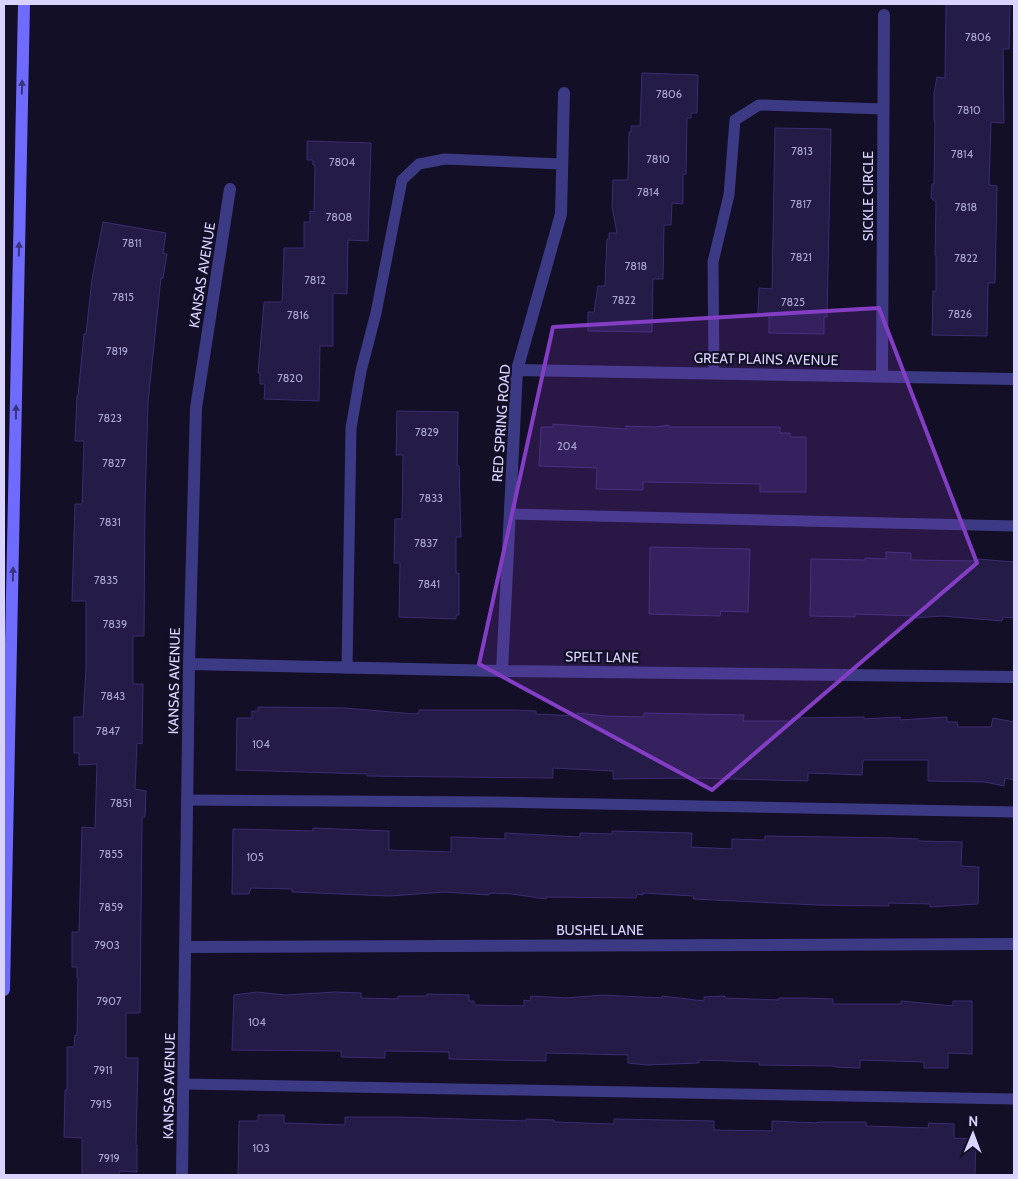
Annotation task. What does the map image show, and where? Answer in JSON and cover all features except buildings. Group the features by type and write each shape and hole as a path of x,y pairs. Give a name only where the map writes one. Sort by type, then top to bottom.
{"main road":[{"path":"4,990 24,4"}],"street":[{"name":"SICKLE CIRCLE","path":"882,376 884,15"},
{"name":"RED SPRING ROAD","path":"502,671 517,370 561,214 564,93"},
{"name":"KANSAS AVENUE","path":"182,1175 189,664 196,408 230,189"},
{"name":"GREAT PLAINS AVENUE","path":"517,370 1014,379"},
{"name":"SPELT LANE","path":"189,664 502,671 1014,677"},
{"name":"BUSHEL LANE","path":"185,947 1014,944"}],"lane":[{"path":"714,373 714,262 728,195 735,120 759,105 883,109"},
{"path":"347,668 351,428 361,371 376,313 402,180 419,164 445,159 562,164"},
{"path":"510,514 1014,526"},
{"path":"188,800 513,803 1014,812"},
{"path":"184,1084 1014,1099"}],"highlighted area":[{"path":"879,308 977,563 712,790 479,664 553,327"}]}
